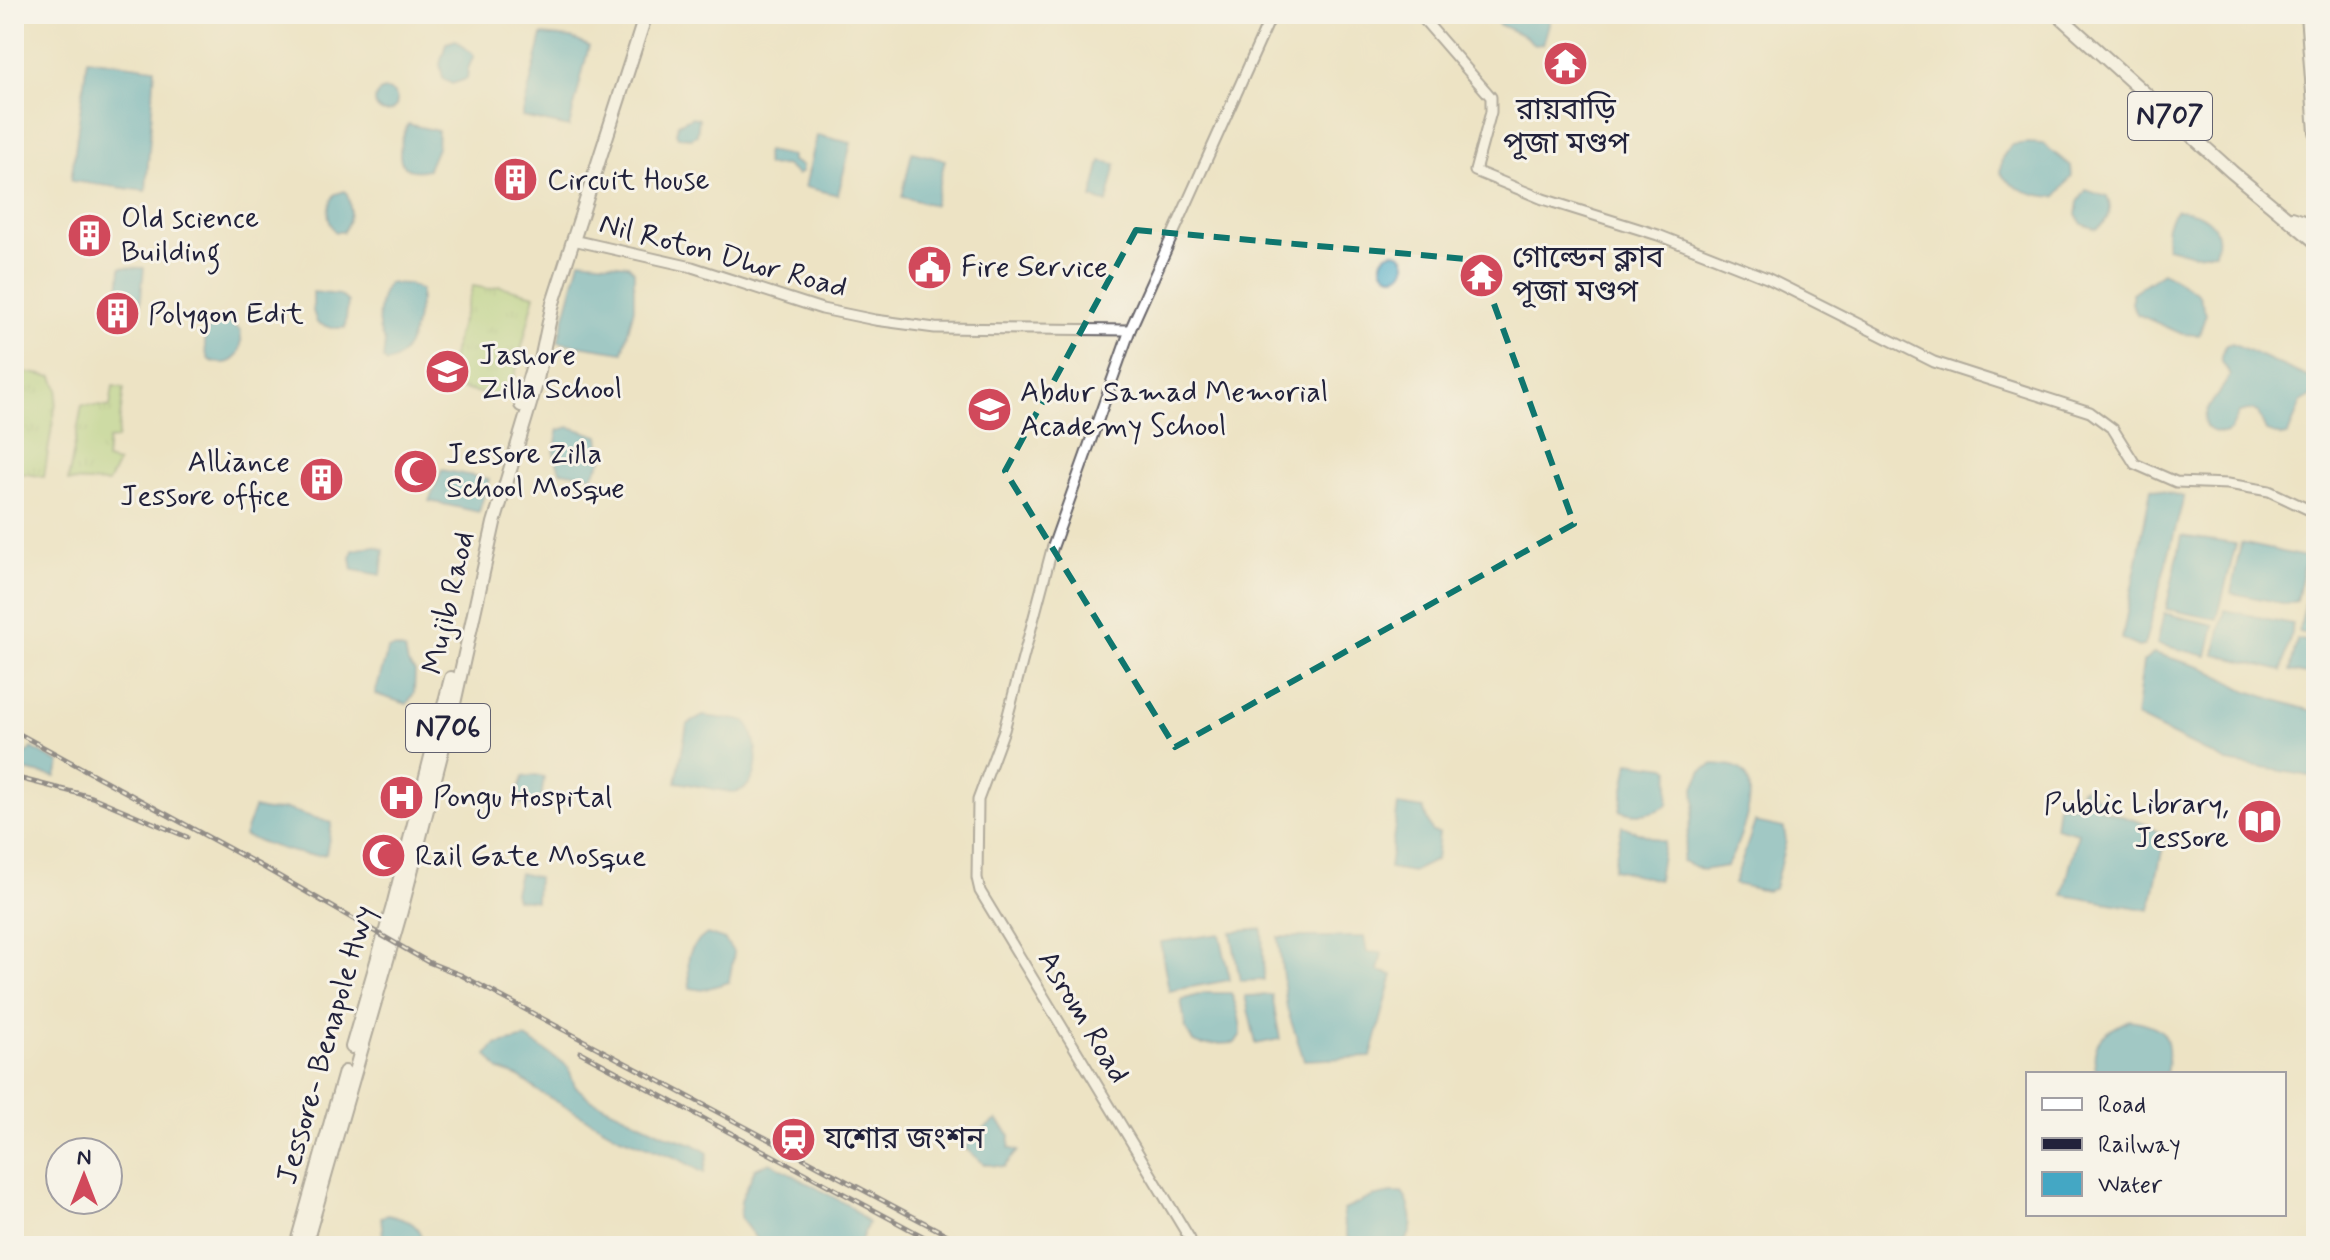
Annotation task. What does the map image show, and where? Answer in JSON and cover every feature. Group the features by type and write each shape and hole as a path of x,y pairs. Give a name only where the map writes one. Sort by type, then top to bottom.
{"highway":[{"name":"N706","path":"573,240 646,14"},
{"name":"N707","path":"2057,14 2232,172 2316,241"},
{"path":"2307,14 2316,132"},
{"name":"N707","path":"2285,216 2316,226"},
{"name":"Mujib Raod","path":"395,931 450,719 472,602 524,410 546,315 553,303 573,240"},
{"name":"Jessore- Benapole Hwy","path":"296,1246 402,871 472,602"},
{"name":"Jessore- Benapole Hwy","path":"305,1246 395,931"}],"street":[{"name":"Asrom Road","path":"1191,1246 1190,1239 980,891 977,878 978,800 1008,718 1052,549 1130,330 1272,14"},
{"path":"1419,14 1491,97 1491,112 1475,171 1543,199 1634,227 1767,278 1934,362 2090,412 2113,429 2135,464 2176,482 2228,484 2269,491 2316,513"},
{"name":"Nil Roton Dhor Road","path":"573,240 692,267 809,306 861,318 935,328 1130,330"}],"highlighted area":[{"path":"1136,230 1478,260 1574,524 1175,747 1005,471"}],"green space":[{"path":"473,286 490,289 499,286 535,295 509,399 447,386 457,336"},
{"path":"14,370 53,377 58,389 44,477 14,472"},
{"path":"113,386 124,388 117,439 108,440 106,460 118,463 108,483 68,481 82,405 110,407"}],"water":[{"path":"1498,14 1552,14 1543,44 1534,45 1527,37 1498,24"},
{"path":"542,35 571,38 589,46 569,127 522,117"},
{"path":"456,40 474,55 467,79 452,84 443,79 440,64 446,43"},
{"path":"87,59 155,68 146,191 71,181"},
{"path":"386,90 394,93 397,101 394,109 386,112 378,109 375,101 378,93"},
{"path":"692,117 699,119 697,135 692,138 678,137 678,124"},
{"path":"408,124 438,131 437,148 428,169 416,171 403,165 400,150"},
{"path":"817,135 851,143 838,195 805,187"},
{"path":"2043,144 2071,166 2072,176 2056,197 2025,191 2000,172 2002,158 2011,145"},
{"path":"767,151 792,156 792,161 802,166 802,172 797,175 785,165 767,166"},
{"path":"912,152 945,160 934,205 902,197"},
{"path":"1101,161 1116,164 1107,203 1092,198"},
{"path":"2086,190 2107,197 2109,202 2109,215 2096,229 2082,224 2076,215 2078,202"},
{"path":"345,191 350,206 348,222 343,232 335,232 329,218 329,208 335,194"},
{"path":"2177,210 2195,213 2209,221 2217,234 2215,252 2193,254 2167,247 2167,227"},
{"path":"1394,252 1403,255 1406,264 1403,273 1394,276 1385,273 1382,264 1385,255"},
{"path":"580,260 628,265 634,271 634,308 623,352 558,342"},
{"path":"121,267 144,268 140,307 118,303"},
{"path":"2163,272 2198,293 2206,314 2199,335 2182,334 2137,314 2132,304 2132,293"},
{"path":"388,283 409,284 421,290 416,322 408,344 396,360 387,363 383,359 385,342 378,321"},
{"path":"313,292 340,295 348,302 345,328 331,328 317,323 313,311"},
{"path":"214,321 228,322 240,330 239,353 231,361 217,363 209,360 205,340"},
{"path":"2232,343 2316,381 2316,393 2301,402 2288,435 2266,431 2258,413 2253,410 2239,413 2231,430 2225,434 2212,431 2206,425 2208,409 2230,375 2222,359 2226,345"},
{"path":"570,427 599,436 602,460 592,476 560,471 554,454 558,430"},
{"path":"442,470 489,479 479,512 429,501"},
{"path":"2151,488 2184,497 2144,646 2139,647 2122,639"},
{"path":"2182,536 2236,544 2217,619 2166,609"},
{"path":"2241,543 2306,557 2297,601 2287,604 2231,593"},
{"path":"374,546 384,550 381,575 353,570 353,550"},
{"path":"2306,600 2316,602 2316,636 2299,632"},
{"path":"2225,610 2293,624 2282,671 2214,654"},
{"path":"2164,613 2214,625 2207,656 2157,644"},
{"path":"2297,639 2316,643 2316,676 2290,671"},
{"path":"388,649 405,650 408,664 415,672 414,693 407,704 375,694"},
{"path":"2154,653 2207,669 2247,691 2316,712 2316,777 2227,762 2136,717 2143,662"},
{"path":"703,716 746,721 754,739 756,762 751,782 744,789 730,792 676,782 687,725"},
{"path":"32,748 60,763 56,777 23,770 21,760"},
{"path":"1629,762 1670,770 1668,805 1644,814 1620,810"},
{"path":"1714,764 1735,767 1744,773 1749,782 1749,806 1727,866 1703,870 1682,861 1695,803 1694,788 1702,770"},
{"path":"523,777 544,777 540,807 520,803 516,796"},
{"path":"2085,787 2101,801 2100,809 2146,824 2165,837 2150,910 2063,895 2078,833 2055,827 2058,804 2075,806 2081,789"},
{"path":"1398,805 1423,809 1432,832 1439,833 1436,860 1412,872 1389,868"},
{"path":"254,808 267,811 286,809 332,823 326,854 297,853 244,836"},
{"path":"1755,822 1784,828 1786,841 1774,889 1766,891 1734,884"},
{"path":"1622,826 1664,842 1658,880 1613,869"},
{"path":"519,873 537,877 536,901 516,899 514,892"},
{"path":"1262,929 1264,980 1240,981 1231,932"},
{"path":"707,934 725,940 734,953 729,982 702,990 690,988 689,957 694,946"},
{"path":"1220,934 1230,980 1169,991 1160,942"},
{"path":"1278,937 1364,937 1367,952 1382,953 1378,971 1393,975 1371,1057 1304,1060 1287,1009"},
{"path":"1205,993 1231,993 1241,1029 1235,1043 1202,1045 1193,1042 1186,1029 1181,1000"},
{"path":"1272,995 1280,1039 1256,1044 1245,996"},
{"path":"2129,1020 2152,1025 2159,1030 2169,1051 2166,1072 2097,1072 2096,1046 2112,1029"},
{"path":"526,1038 568,1066 575,1086 590,1099 708,1153 704,1173 677,1158 620,1137 519,1077 499,1070 487,1055 495,1045"},
{"path":"997,1120 1010,1135 1009,1148 1018,1151 1004,1167 984,1164 965,1148 978,1132"},
{"path":"770,1162 851,1207 868,1223 859,1246 762,1246 740,1218 741,1200 755,1169"},
{"path":"1402,1193 1409,1206 1412,1223 1407,1238 1390,1247 1350,1246 1343,1219 1344,1210 1372,1197"},
{"path":"388,1215 417,1227 423,1246 378,1246 383,1237 381,1217"}],"railway":[{"path":"14,731 263,867 428,962 461,975 968,1246"},
{"path":"14,777 92,797 187,837"},
{"path":"580,1052 941,1246"}],"place":[{"name":"রায়বাড়ি পূজা মণ্ডপ","path":"1566,64"},
{"name":"Circuit House","path":"516,180"},
{"name":"Old science Building","path":"90,235"},
{"name":"Fire Service","path":"930,267"},
{"name":"গোল্ডেন ক্লাব পূজা মণ্ডপ","path":"1481,275"},
{"name":"Polygon Edit","path":"117,314"},
{"name":"Jashore Zilla School","path":"448,372"},
{"name":"Abdur Samad Memorial Academy School","path":"989,409"},
{"name":"Jessore Zilla School Mosque","path":"415,471"},
{"name":"Alliance Jessore office","path":"321,479"},
{"name":"Pongu Hospital","path":"402,797"},
{"name":"Public Library, Jessore","path":"2260,821"},
{"name":"Rail Gate Mosque","path":"384,856"},
{"name":"যশোর জংশন","path":"793,1139"}]}
